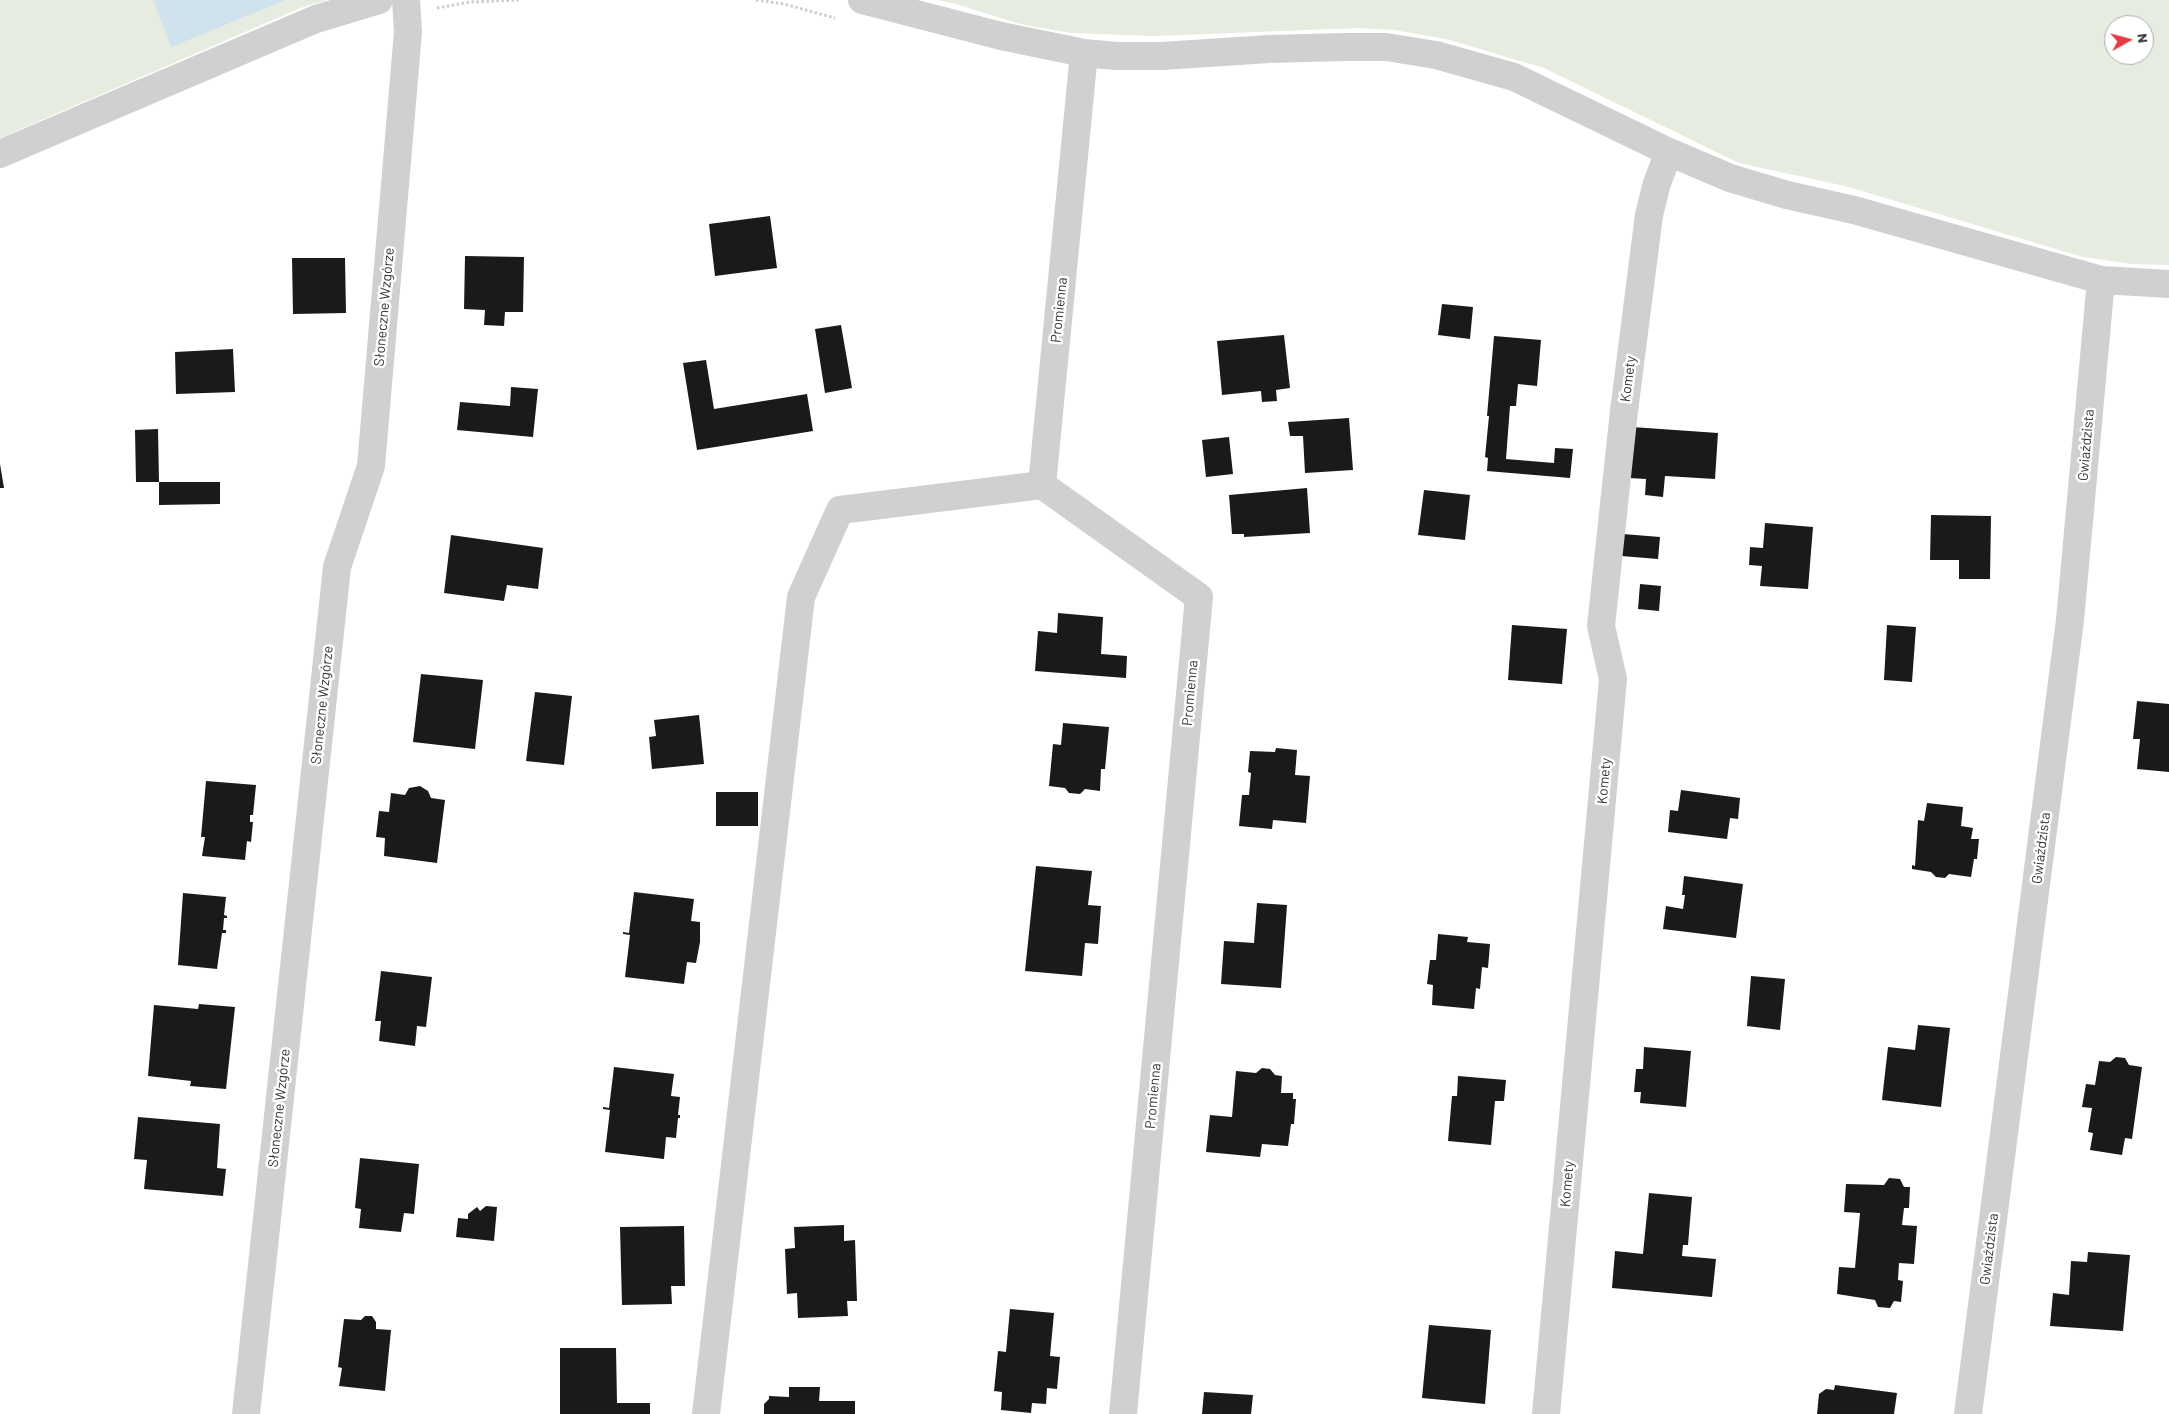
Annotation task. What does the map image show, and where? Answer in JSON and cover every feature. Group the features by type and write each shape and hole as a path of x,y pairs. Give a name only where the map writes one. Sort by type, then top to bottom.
{"street":[{"path":"0,154 316,19 379,0"},
{"name":"Słoneczne Wzgórze","path":"246,1414 337,567 371,466 408,32 406,0"},
{"path":"853,10 1084,52 1118,56 1162,56 1308,47 1377,47 1436,55 1514,77 1669,152 1730,178 1787,195 1854,210 2101,280 2169,284"},
{"name":"Promienna","path":"1084,52 1042,485 1199,597 1123,1414"},
{"name":"Komety","path":"1546,1414 1613,679 1601,626 1625,401 1649,216 1657,183 1669,152"},
{"name":"Gwiaździsta","path":"1968,1414 2070,620 2101,280"},
{"path":"706,1414 801,597 840,510 1042,485"}],"path":[{"path":"756,0 853,10"}],"shaded area":[{"path":"0,0 327,0 303,7 0,138"},
{"path":"938,0 2169,0 2169,265 2131,264 2083,257 1845,186 1739,163 1544,68 1446,39 1394,30 1359,28 1154,36 1071,33 1020,24"}],"water":[{"path":"153,0 286,0 171,47"}],"building":[{"path":"770,216 777,268 715,276 709,224"},
{"path":"465,256 524,257 523,312 505,312 504,326 484,325 485,310 464,309"},
{"path":"292,258 345,258 346,313 293,314"},
{"path":"1442,304 1473,307 1470,339 1438,335"},
{"path":"841,325 852,388 825,393 815,329"},
{"path":"1284,335 1290,388 1276,390 1277,401 1262,402 1261,391 1222,395 1217,341"},
{"path":"1494,336 1541,340 1537,386 1518,384 1516,406 1510,406 1506,459 1554,463 1555,448 1573,449 1570,478 1487,471 1488,458 1485,457 1489,416 1487,416"},
{"path":"233,349 235,392 176,394 175,352"},
{"path":"706,360 714,409 807,394 813,431 697,450 683,363"},
{"path":"511,387 538,389 533,437 457,430 460,402 510,406"},
{"path":"1349,418 1353,470 1305,473 1303,436 1290,436 1288,422"},
{"path":"1632,427 1718,433 1715,479 1665,476 1663,497 1645,495 1646,479 1629,478"},
{"path":"158,429 159,482 136,482 135,430"},
{"path":"1229,437 1233,474 1206,477 1202,440"},
{"path":"0,464 4,488 0,488"},
{"path":"159,482 220,482 220,504 159,505"},
{"path":"1307,488 1310,533 1244,537 1244,534 1232,534 1229,495"},
{"path":"1424,490 1470,495 1465,540 1418,535"},
{"path":"1931,515 1991,516 1990,579 1959,579 1959,560 1930,560"},
{"path":"1765,523 1813,527 1808,589 1760,586 1762,566 1749,565 1750,547 1763,548"},
{"path":"1623,534 1660,537 1658,559 1621,556"},
{"path":"451,535 543,548 538,589 507,585 504,601 444,593"},
{"path":"1640,584 1661,586 1659,611 1638,609"},
{"path":"1058,613 1103,617 1101,654 1127,656 1126,678 1035,671 1038,631 1057,633"},
{"path":"1512,625 1567,629 1562,684 1508,680"},
{"path":"1887,625 1916,627 1912,682 1884,680"},
{"path":"421,674 483,680 475,749 413,742"},
{"path":"535,692 572,696 564,765 526,761"},
{"path":"2137,701 2169,704 2169,772 2137,769 2140,739 2133,739"},
{"path":"699,715 704,764 652,769 649,737 656,736 654,720"},
{"path":"1063,723 1109,727 1105,769 1101,769 1100,791 1085,789 1080,794 1069,793 1065,788 1049,786 1053,744 1061,745"},
{"path":"1276,748 1297,750 1295,775 1310,776 1306,823 1273,820 1272,829 1239,826 1242,795 1249,795 1251,773 1248,772 1250,751 1275,752"},
{"path":"206,781 256,785 253,815 250,815 250,822 253,822 251,842 247,841 245,860 202,856 205,837 201,837"},
{"path":"420,786 428,791 431,798 445,800 437,863 384,856 385,838 376,837 379,811 389,812 391,793 405,795 409,788"},
{"path":"1681,790 1740,798 1738,819 1730,818 1727,839 1668,832 1670,810 1678,811"},
{"path":"716,792 758,792 758,826 716,826"},
{"path":"1927,803 1963,807 1961,826 1973,828 1971,839 1979,839 1977,859 1974,859 1971,877 1949,874 1945,878 1936,877 1931,872 1912,869 1912,865 1915,866 1918,820 1924,821"},
{"path":"1036,866 1092,871 1088,905 1101,906 1098,944 1085,943 1082,976 1025,971"},
{"path":"1684,876 1743,884 1736,938 1663,929 1666,906 1683,909 1685,895 1682,895"},
{"path":"634,892 694,899 691,921 700,922 700,942 696,963 687,962 684,984 625,977 630,935 623,934 623,932 629,933"},
{"path":"183,893 226,897 224,915 227,918 224,918 223,930 226,930 226,933 222,933 217,969 178,965"},
{"path":"1257,903 1287,905 1281,988 1221,984 1224,941 1254,943"},
{"path":"1438,934 1468,937 1467,942 1490,944 1488,968 1482,967 1480,989 1476,988 1474,1009 1432,1005 1433,985 1427,984 1430,960 1436,960"},
{"path":"381,971 432,977 426,1027 417,1026 415,1046 379,1041 381,1021 375,1021"},
{"path":"1751,976 1785,979 1780,1030 1747,1026"},
{"path":"199,1004 235,1007 226,1089 190,1086 191,1081 148,1076 154,1005 198,1009"},
{"path":"1918,1025 1950,1028 1941,1107 1882,1100 1888,1047 1915,1050"},
{"path":"1644,1047 1691,1051 1686,1107 1640,1103 1641,1092 1634,1092 1636,1069 1643,1069"},
{"path":"2116,1057 2125,1058 2129,1065 2142,1067 2132,1139 2125,1138 2122,1155 2090,1150 2093,1133 2088,1132 2092,1108 2082,1107 2086,1084 2095,1085 2099,1061 2110,1062"},
{"path":"614,1067 674,1074 671,1096 680,1097 678,1115 680,1115 680,1118 678,1118 676,1138 666,1137 664,1159 605,1152 610,1110 603,1109 603,1107 609,1108"},
{"path":"1262,1068 1270,1069 1275,1075 1282,1076 1281,1093 1293,1093 1293,1099 1296,1099 1294,1124 1291,1124 1288,1146 1262,1144 1260,1157 1206,1152 1210,1115 1232,1117 1236,1071 1256,1073"},
{"path":"1458,1076 1506,1080 1504,1101 1495,1101 1491,1145 1448,1141 1452,1096 1457,1096"},
{"path":"138,1117 220,1124 217,1168 226,1169 223,1196 144,1189 147,1160 134,1159"},
{"path":"360,1158 419,1164 414,1214 404,1213 401,1232 359,1228 361,1209 355,1208"},
{"path":"1889,1178 1900,1179 1904,1187 1910,1187 1909,1208 1904,1208 1902,1225 1917,1226 1914,1264 1899,1263 1898,1280 1903,1281 1901,1302 1894,1301 1890,1308 1878,1307 1875,1300 1837,1294 1839,1267 1855,1268 1860,1213 1844,1212 1846,1184 1884,1185"},
{"path":"1649,1193 1692,1197 1688,1245 1683,1245 1682,1256 1716,1259 1712,1297 1612,1288 1615,1251 1643,1254"},
{"path":"486,1206 497,1207 494,1241 456,1237 458,1218 468,1219 468,1214 477,1207 480,1211"},
{"path":"844,1225 844,1241 855,1240 857,1301 847,1301 848,1316 798,1318 797,1293 787,1294 785,1249 795,1248 794,1227"},
{"path":"684,1226 685,1286 671,1286 672,1304 622,1305 620,1227"},
{"path":"2088,1252 2130,1255 2123,1331 2050,1326 2053,1293 2069,1295 2071,1261 2087,1262"},
{"path":"1010,1309 1054,1313 1050,1356 1060,1357 1057,1389 1047,1388 1046,1404 1032,1403 1031,1413 1001,1410 1002,1392 994,1391 998,1351 1006,1352"},
{"path":"365,1316 372,1316 376,1322 376,1329 391,1330 385,1391 339,1386 342,1368 338,1367 344,1319 361,1320"},
{"path":"1429,1325 1491,1330 1485,1404 1422,1398"},
{"path":"560,1348 616,1348 617,1403 650,1403 650,1414 560,1414"},
{"path":"1835,1385 1897,1393 1894,1414 1817,1414 1819,1394 1826,1389 1834,1390"},
{"path":"789,1387 820,1387 819,1401 855,1401 855,1414 764,1414 764,1404 769,1399 769,1396 789,1397"},
{"path":"1204,1392 1253,1395 1251,1414 1202,1414"}]}
